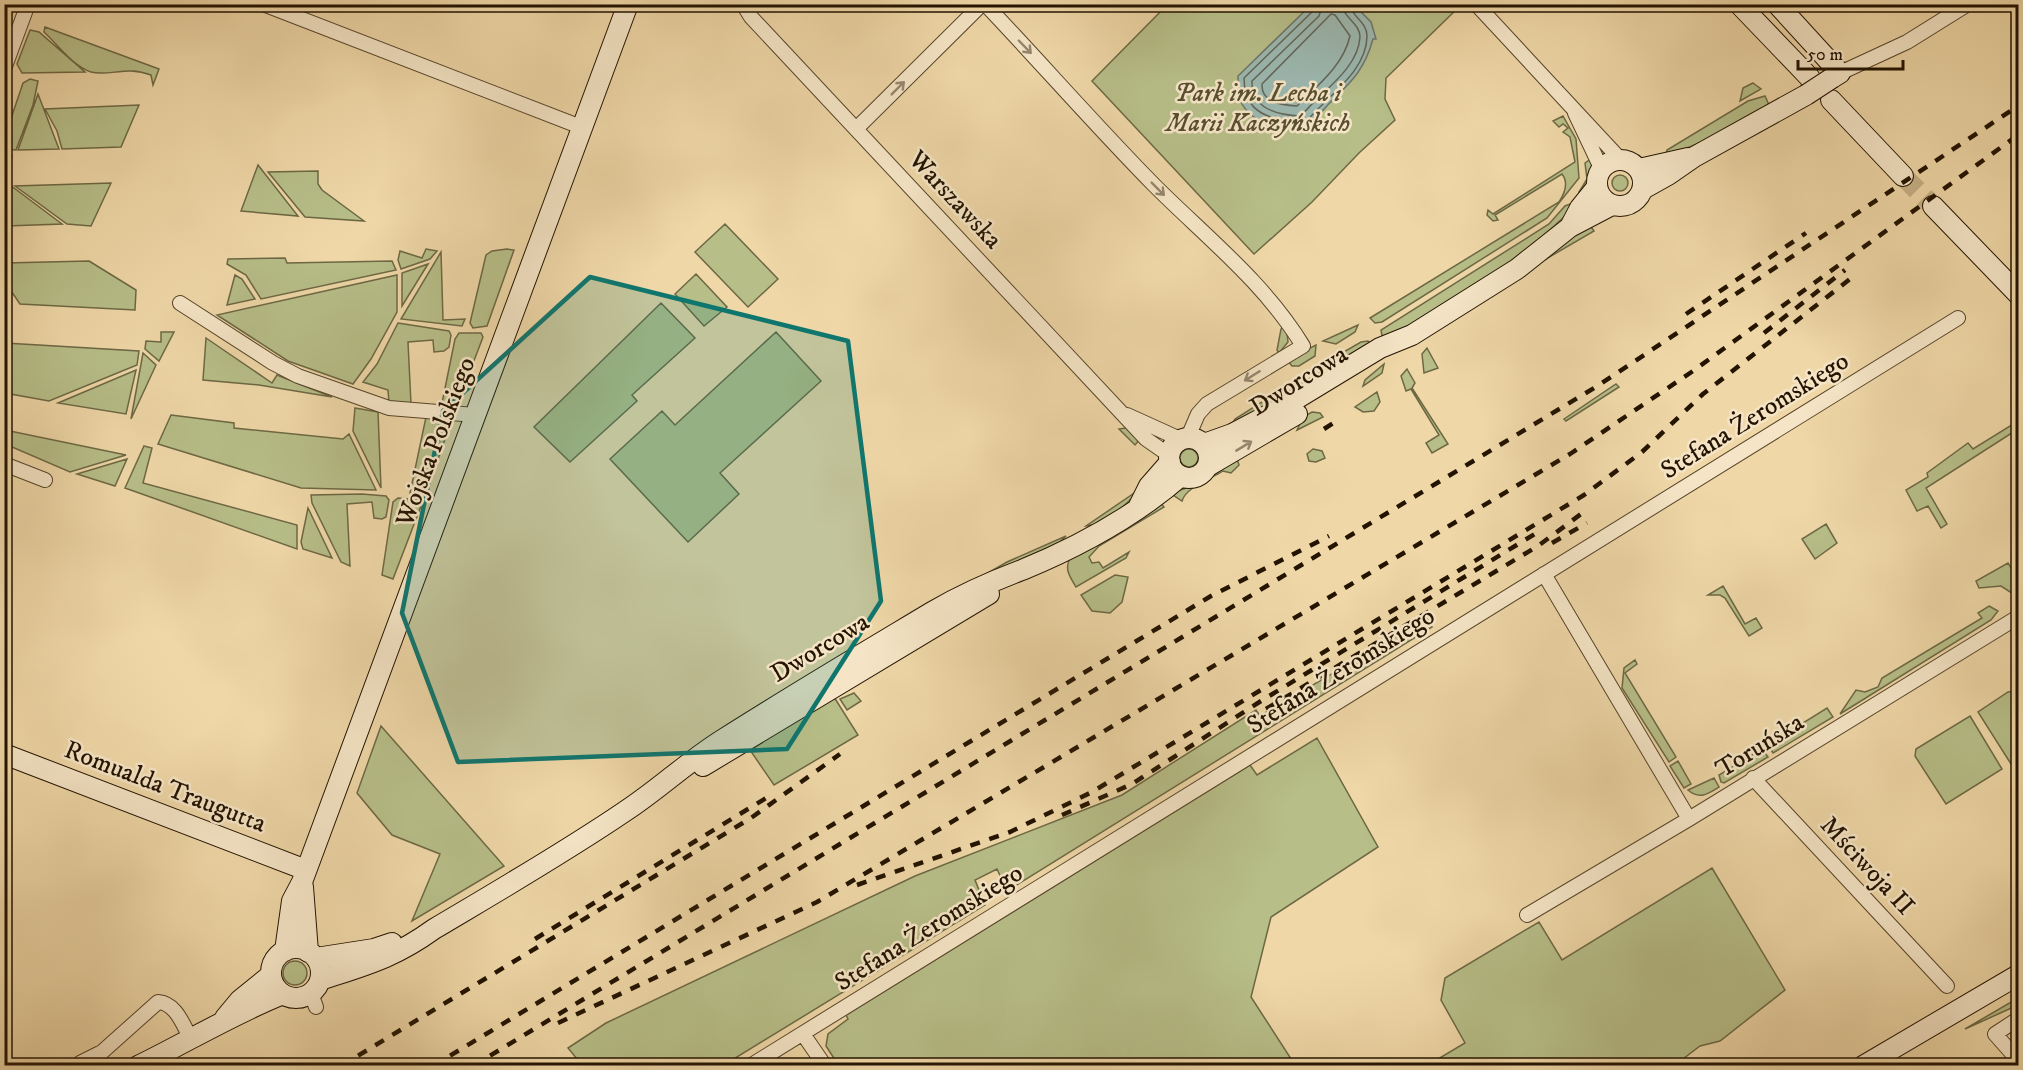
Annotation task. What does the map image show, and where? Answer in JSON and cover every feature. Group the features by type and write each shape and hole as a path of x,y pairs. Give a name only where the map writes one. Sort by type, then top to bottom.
{"street":[{"path":"4,69 28,4"},
{"path":"263,4 581,127"},
{"name":"Wojska Polskiego","path":"285,951 292,901 304,876 609,52 626,13 640,4"},
{"name":"Warszawska","path":"732,4 751,17"},
{"name":"Warszawska","path":"743,4 751,17 1146,439 1182,453"},
{"path":"856,129 983,4"},
{"name":"Dworcowa","path":"983,4 1152,183 1287,319 1303,346 1207,404 1198,414 1182,453"},
{"path":"1476,4 1620,159 1632,163 1641,179 1635,201 1628,205 1612,205 1602,199 1599,178 1574,111"},
{"path":"1739,4 1808,86"},
{"path":"1777,4 1836,75"},
{"path":"1641,179 1694,157 1808,86 1907,42 1968,4"},
{"path":"1831,100 1903,176"},
{"path":"1599,178 1620,159"},
{"name":"Dworcowa","path":"1570,227 1599,178"},
{"name":"Dworcowa","path":"1182,453 1199,475 1208,466 1386,359 1412,335 1517,268 1570,227 1612,205"},
{"path":"1933,206 2019,294"},
{"path":"180,303 273,363 298,376 389,408 475,415"},
{"name":"Stefana Żeromskiego","path":"750,1065 1958,318"},
{"name":"Dworcowa","path":"316,993 406,949 434,929 592,832 957,598 993,580 1022,570 1113,525 1139,506 1149,486 1182,453 1250,425 1380,348 1412,335"},
{"name":"Warszawska","path":"1125,415 1182,453"},
{"path":"1182,453 1209,458 1208,466"},
{"path":"4,464 45,480"},
{"path":"1544,574 1689,819"},
{"name":"Toruńska","path":"1527,915 2017,620"},
{"name":"Romualda Traugutta","path":"4,754 304,876"},
{"name":"Mściwoja II","path":"1753,778 1947,987"},
{"name":"Wojska Polskiego","path":"304,876 312,955"},
{"name":"Dworcowa","path":"312,955 374,949 434,929"},
{"path":"225,1018 240,1000 271,975 275,961 285,951 292,949 312,955 320,965 316,993 297,998 283,994 277,989 271,975"},
{"path":"1863,1065 2019,975"},
{"path":"138,1065 191,1039 225,1018 249,1011 283,994"},
{"path":"80,1063 102,1052 158,1002 166,1003 173,1008 191,1039"},
{"path":"2019,1019 1995,1034 2019,1060"},
{"path":"803,1034 825,1065"}],"highlighted area":[{"path":"590,277 848,341 881,601 787,749 458,762 402,613 443,411"}],"green space":[{"name":"Park im. Lecha i Marii Kaczyńskich","path":"1167,5 1461,5 1386,78 1385,99 1395,120 1359,153 1312,202 1254,254 1092,81"},
{"path":"45,27 159,69 153,85 151,75 142,72 98,73 85,69 72,60 44,32"},
{"path":"30,30 39,32 85,72 22,73 17,64"},
{"path":"30,79 38,81 33,105 16,150 5,149 5,136 23,83"},
{"path":"1753,83 1761,89 1740,101 1743,88"},
{"path":"38,94 59,149 18,150"},
{"path":"1765,96 1769,105 1736,128 1665,157 1667,150 1748,101"},
{"path":"139,105 121,147 62,149 57,131 45,109"},
{"path":"1563,116 1576,139 1579,178 1547,218 1382,322 1375,323 1370,318 1559,202 1565,188 1562,174 1495,215 1498,220 1493,221 1487,215 1488,210 1493,214 1575,162 1570,137 1563,132 1568,128 1563,124 1559,127 1553,121"},
{"path":"4,154 12,156 5,202"},
{"path":"1592,158 1593,180 1583,198 1579,192 1587,179 1585,163"},
{"path":"258,165 298,216 241,211"},
{"path":"318,171 318,184 322,190 364,221 305,217 268,172"},
{"path":"1617,175 1623,175 1628,183 1626,189 1617,191 1612,186 1612,180"},
{"path":"111,183 91,226 67,224 15,186"},
{"path":"10,185 62,224 6,226"},
{"path":"1570,204 1574,207 1507,264 1383,341 1381,330 1549,224 1565,206"},
{"path":"725,224 778,279 748,307 695,252"},
{"path":"1589,224 1594,231 1546,259 1548,255"},
{"path":"426,249 437,251 430,259 401,269 398,260 400,251 422,258"},
{"path":"514,250 487,326 473,328 470,323 486,255 492,251"},
{"path":"441,252 443,320 465,319 462,326 401,319"},
{"path":"285,258 287,263 392,261 396,270 261,299 246,275 227,264 228,259"},
{"path":"89,261 136,290 135,310 20,304 5,282 5,263"},
{"path":"428,264 402,306 402,273"},
{"path":"696,274 727,307 704,326 675,294"},
{"path":"235,275 242,279 255,299 227,305"},
{"path":"397,275 397,312 371,359 353,384 288,361 217,315"},
{"path":"661,303 695,338 632,395 637,401 570,462 534,427"},
{"path":"398,323 449,331 451,335 449,347 444,351 434,352 433,340 408,342 411,404 389,403 388,390 363,382 377,364"},
{"path":"1286,324 1288,342 1279,353 1277,350 1281,329"},
{"path":"1358,325 1355,332 1336,344 1323,341"},
{"path":"161,332 174,332 159,361 145,349 146,341 161,342"},
{"path":"776,332 821,381 720,473 739,494 688,542 610,459 662,411 675,425"},
{"path":"459,333 481,333 483,337 456,408 444,407 442,403 455,339"},
{"path":"206,338 272,383 277,375 332,397 259,385 203,380"},
{"path":"1368,341 1373,347 1322,371 1323,364 1361,342"},
{"path":"5,343 139,351 137,365 49,401 5,393"},
{"path":"1316,345 1315,356 1299,366 1292,366 1287,360"},
{"path":"1427,348 1438,368 1424,373 1422,354"},
{"path":"143,353 156,365 131,419"},
{"path":"1384,364 1382,373 1363,386 1365,380"},
{"path":"1407,369 1415,383 1412,388 1448,444 1432,453 1426,443 1439,435 1411,389 1406,391 1401,376"},
{"path":"136,370 126,414 58,403"},
{"path":"1616,384 1619,387 1566,421 1564,419"},
{"path":"1281,390 1288,391 1269,410 1232,424 1235,419"},
{"path":"1377,392 1380,402 1374,411 1363,412 1355,407"},
{"path":"355,408 378,412 381,488 353,431"},
{"path":"1312,412 1320,413 1323,417 1297,430 1303,417"},
{"path":"171,415 234,423 234,428 343,439 349,434 376,490 301,488 158,444"},
{"path":"426,417 452,419 426,494 410,493"},
{"path":"2018,421 2018,429 1926,488 1947,524 1941,528 1928,506 1917,511 1906,490 1928,477 1927,473 1968,443 1973,449"},
{"path":"1126,428 1140,439 1135,445 1119,429"},
{"path":"5,430 126,455 70,472 5,444"},
{"path":"144,446 152,448 143,483 297,525 297,549 125,488"},
{"path":"1189,449 1195,452 1198,458 1195,464 1189,467 1183,464 1180,458 1183,452"},
{"path":"1313,449 1322,451 1325,458 1316,462 1309,461 1307,454"},
{"path":"1237,458 1239,465 1231,473 1223,471 1209,479"},
{"path":"127,459 115,486 77,474"},
{"path":"1199,484 1184,496 1182,501 1170,493"},
{"path":"1143,487 1110,517 1094,525 1086,526"},
{"path":"311,495 386,496 389,500 386,517 382,519 374,518 372,502 347,504 350,566 341,562 312,503"},
{"path":"398,498 420,500 421,506 393,579 382,575 393,502"},
{"path":"1160,502 1164,507 1099,546 1089,557 1092,563 1099,562 1103,568 1129,552 1126,558 1076,587 1068,569 1070,558 1140,520"},
{"path":"308,508 332,558 303,549 301,542"},
{"path":"1826,524 1837,543 1815,559 1802,539"},
{"path":"1066,536 1060,542 976,580 1007,562"},
{"path":"2008,563 2018,579 2018,597 2001,586 1979,588 1976,581"},
{"path":"1115,575 1128,577 1122,602 1110,613 1092,611 1081,595"},
{"path":"1723,586 1745,624 1756,618 1762,628 1749,636 1725,598 1720,595 1708,595"},
{"path":"1989,606 1998,611 1991,620 1840,714 1856,690 1865,692 1878,687 1882,678 1982,618 1978,613"},
{"path":"1427,618 1432,627 1007,891 997,869 975,880 985,905 724,1065 582,1065 568,1048 606,1023 915,876 1122,795 1256,710 1260,716"},
{"path":"1635,660 1637,664 1625,673 1676,757 1669,762 1622,688 1624,668"},
{"path":"2008,692 2018,692 2016,706 2018,709 2018,759 2011,764 1978,712"},
{"path":"854,693 861,701 847,710 840,699"},
{"path":"834,697 858,735 774,785 750,750"},
{"path":"1827,708 1833,717 1773,753 1768,745"},
{"path":"1970,716 2002,769 1946,804 1915,756 1916,749"},
{"path":"381,726 504,866 412,921 440,854 392,835 357,793"},
{"path":"1317,738 1378,847 1271,917 1251,997 1295,1065 839,1066 826,1046 828,1034 848,1019 846,1015 1250,765 1257,775"},
{"path":"1762,749 1768,757 1724,783 1721,782 1719,775"},
{"path":"1678,761 1691,784 1684,788 1670,766"},
{"path":"1714,778 1719,787 1707,794 1696,795 1688,790"},
{"path":"1712,868 1785,990 1720,1041 1700,1046 1675,1065 1442,1065 1438,1059 1465,1043 1441,1000 1445,978 1539,922 1562,960"},
{"path":"295,961 303,965 307,973 303,981 295,985 287,981 283,973 287,965"},
{"path":"2018,998 2018,1005 1965,1029"}],"water":[{"path":"1312,4 1354,5 1371,22 1376,39 1373,39 1361,68 1353,79 1318,115 1310,127 1292,129 1272,126 1255,117 1242,104 1238,76"}],"tunnel":[{"path":"1903,176 1933,206"}],"railway":[{"path":"473,1066 1599,385 2018,106"},
{"path":"558,1023 817,902 1570,454 1693,371 2018,135"},
{"path":"1686,314 1806,233"},
{"path":"1764,333 1845,270"},
{"path":"857,885 1010,832 1092,792 1584,495 1642,452 1703,394 1850,279"},
{"path":"1324,429 1338,420"},
{"path":"1266,709 1538,546 1581,514"},
{"path":"1552,543 1587,523"},
{"path":"1062,815 1132,784 1261,701 1538,532"},
{"path":"433,1066 1211,596 1329,536"},
{"path":"341,1066 751,818 840,754"},
{"path":"535,939 771,795"}]}
